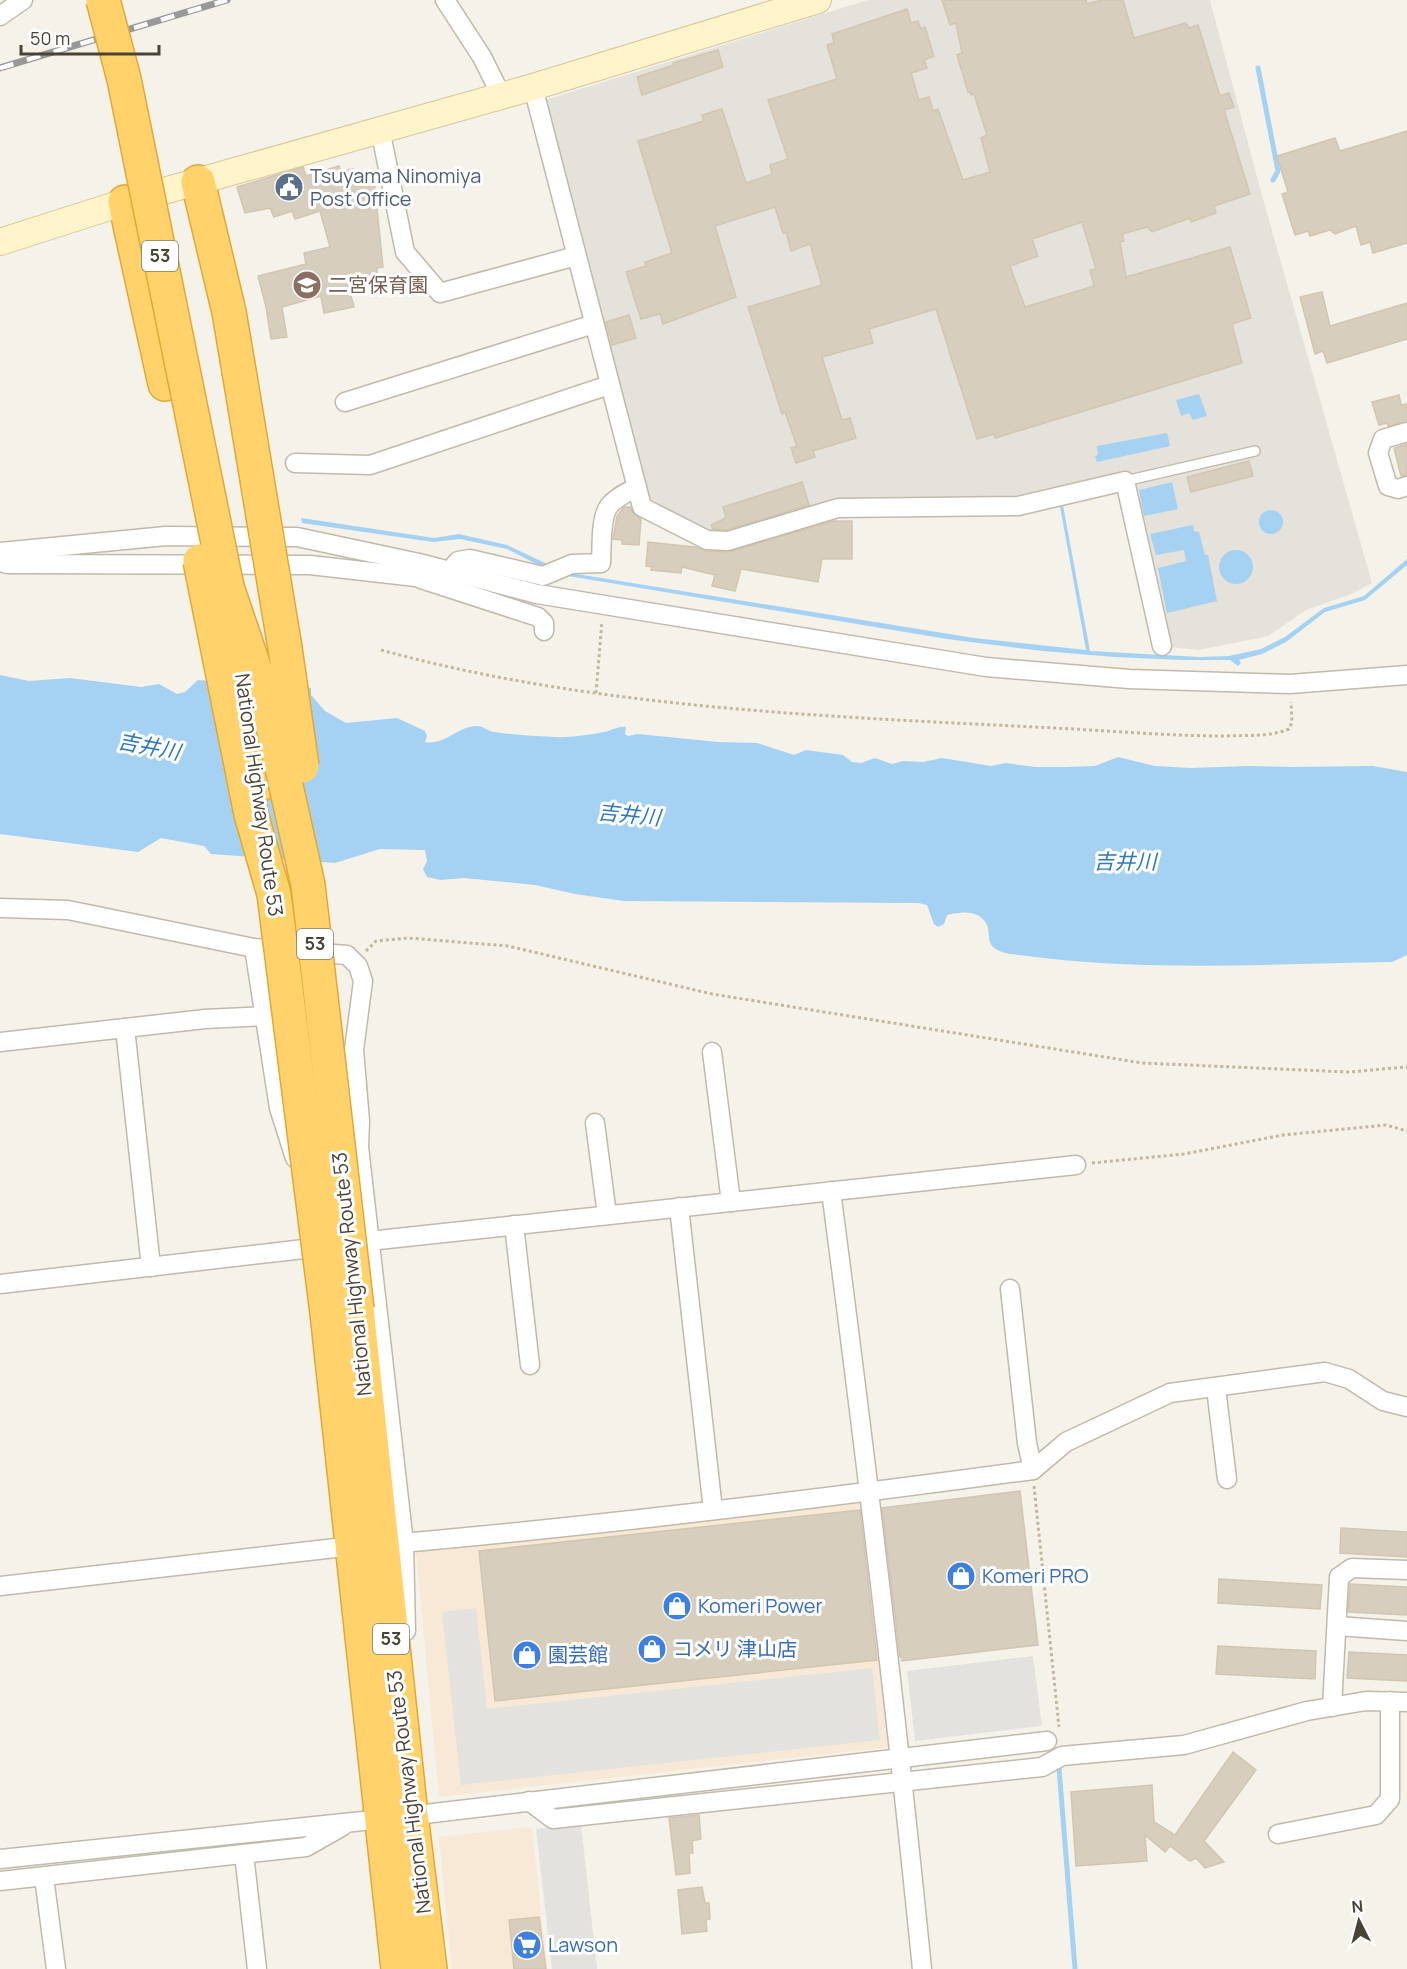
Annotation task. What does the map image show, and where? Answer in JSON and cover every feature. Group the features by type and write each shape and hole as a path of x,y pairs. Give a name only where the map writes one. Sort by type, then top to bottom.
{"highway":[{"name":"National Highway Route 53","path":"104,0 124,79 227,587 342,1311 362,1356 357,1427 367,1521 363,1532 369,1546 374,1742 398,1969"},
{"path":"198,182 229,312 285,648 302,767 308,885"},
{"path":"125,202 165,384 250,814 274,894"},
{"name":"National Highway Route 53","path":"227,587 270,714 308,885 342,1311 369,1546 396,1686 381,1819 430,1969"}],"street":[{"path":"0,16 23,0"},
{"path":"445,0 482,57 501,95"},
{"path":"0,242 125,202 533,87 818,0"},
{"path":"533,87 642,507 707,540 728,541 838,508 1018,506 1125,481 1162,646"},
{"path":"380,129 405,252 440,293 576,255"},
{"path":"345,402 594,324"},
{"path":"296,463 370,465 609,385"},
{"path":"1407,432 1383,439 1378,453 1388,486 1398,489 1407,486"},
{"path":"416,577 449,572 458,561 470,559 543,576 572,564 601,563 604,516 609,506 637,486"},
{"path":"0,552 166,536 297,537 419,563 537,594 986,667 1129,679 1290,684 1407,675"},
{"path":"0,562 7,564 310,565 416,577 538,617 544,623 544,631"},
{"path":"0,908 68,910 254,948 347,956 358,966 363,981 354,1050 360,1121 359,1147 369,1240 369,1546"},
{"path":"254,948 279,1108 294,1155 304,1249 369,1546"},
{"path":"0,1042 205,1019 265,1016"},
{"path":"125,1028 151,1267"},
{"path":"712,1052 731,1202"},
{"path":"595,1123 607,1215"},
{"path":"294,1155 359,1147"},
{"path":"369,1240 1076,1165"},
{"path":"831,1191 870,1492 922,1969"},
{"path":"679,1207 713,1510"},
{"path":"514,1225 530,1365"},
{"path":"0,1284 304,1249"},
{"path":"1010,1289 1027,1443 1033,1470"},
{"path":"0,1586 713,1510 1033,1470 1066,1442 1170,1393 1326,1372 1349,1379 1383,1401 1407,1407"},
{"path":"1216,1388 1227,1479"},
{"path":"1332,1707 1339,1577 1352,1568 1407,1570"},
{"path":"1336,1626 1407,1631"},
{"path":"529,1801 553,1819 1042,1767 1062,1756 1184,1745 1307,1711 1366,1701 1399,1701 1390,1799 1376,1815 1278,1834"},
{"path":"0,1859 381,1819 1047,1741"},
{"path":"0,1881 306,1847 381,1819"},
{"path":"244,1854 257,1969"},
{"path":"44,1876 56,1969"}],"lane":[{"path":"1125,481 1255,451"}],"path":[{"path":"596,693 602,628 598,604"},
{"path":"381,650 467,672 596,693 748,709 1200,736 1274,735 1290,729 1292,722 1290,684"},
{"path":"354,962 376,941 408,938 463,941 508,946 712,994 1142,1063 1348,1072 1407,1067"},
{"path":"1076,1165 1184,1154 1294,1134 1386,1125 1407,1131"},
{"path":"1033,1470 1062,1756"}],"shaded area":[{"path":"868,0 1210,0 1261,192 1372,583 1351,594 1306,610 1268,636 1199,650 1171,647 1130,475 1017,500 835,504 728,536 709,535 646,501 545,100"},
{"name":"コメリ 津山店","path":"861,1503 891,1747 439,1797 416,1552"},
{"path":"476,1608 487,1709 872,1668 880,1740 461,1785 442,1612"},
{"path":"1033,1656 1042,1726 915,1741 907,1671"},
{"path":"581,1824 597,1969 552,1969 536,1829"},
{"path":"532,1827 547,1969 452,1969 439,1837"}],"water":[{"path":"1199,394 1207,416 1193,420 1189,413 1181,416 1176,400"},
{"path":"1167,433 1170,446 1097,462 1095,456 1098,455 1097,446"},
{"path":"1172,482 1178,509 1144,516 1139,490"},
{"path":"1062,500 1090,651 1200,657 1229,656 1261,649 1285,637 1324,608 1364,596 1407,559 1407,565 1365,600 1325,612 1286,642 1262,654 1239,660 1241,663 1238,666 1230,660 1114,657 947,639 556,574 507,549 460,539 433,542 302,523 301,518 434,538 459,534 507,545 564,572 974,638 1086,650 1059,501"},
{"path":"1271,510 1276,511 1282,517 1282,527 1276,533 1271,534 1266,533 1260,527 1259,522 1260,517 1266,511"},
{"path":"1193,525 1194,531 1199,532 1205,555 1208,555 1217,601 1167,613 1158,568 1186,561 1184,550 1156,555 1150,534"},
{"path":"1236,550 1248,555 1253,567 1248,579 1236,584 1224,579 1219,567 1224,555"},
{"name":"吉井川","path":"0,675 29,681 70,678 141,687 159,684 177,694 185,692 198,680 311,688 311,695 325,711 346,723 397,718 425,731 427,736 425,742 445,739 464,729 477,726 501,733 560,737 573,737 626,727 625,734 628,736 638,734 718,742 757,743 794,755 806,750 843,755 852,762 861,763 875,758 892,764 942,758 991,766 1006,763 1035,767 1066,767 1095,766 1118,757 1155,766 1191,768 1373,766 1407,772 1407,955 1392,962 1252,965 1112,964 1065,960 1002,952 991,945 987,925 979,916 969,913 947,915 944,924 938,927 934,924 927,905 918,903 624,901 535,885 464,878 440,880 427,877 423,869 427,861 425,850 380,849 335,863 211,854 204,846 161,838 138,852 0,834"}],"building":[{"path":"942,0 1086,0 1087,4 1102,0 1123,0 1134,38 1186,23 1189,28 1198,25 1220,96 1229,93 1234,107 1224,110 1250,194 1214,206 1216,213 1191,222 1190,218 1152,232 1147,227 1122,234 1124,241 1120,242 1126,277 1230,247 1251,318 1232,324 1242,363 995,438 994,434 977,439 936,309 869,329 873,343 822,357 842,420 850,418 856,438 813,451 815,457 796,463 791,448 797,446 785,412 782,414 748,307 822,285 810,244 791,251 775,207 715,226 736,297 663,324 660,314 641,319 626,272 646,266 645,262 672,253 638,141 704,121 702,115 722,109 746,183 772,174 770,165 788,159 768,100 837,79 827,45 834,43 832,34 907,9 911,23 918,21 921,29 925,27 934,56 924,60 927,68 911,73 919,100 929,97 933,111 938,109 963,180 990,172 981,138 987,135 974,94 971,95 968,92 957,55 962,53 956,23 950,25","holes":["1082,222 1096,269 1090,270 1094,286 1025,307 1010,266 1038,256 1032,239"]},
{"path":"718,50 723,67 642,95 637,77 674,65 673,63"},
{"path":"1407,131 1407,243 1373,253 1370,242 1361,245 1356,226 1335,234 1330,230 1310,236 1308,231 1295,235 1282,194 1288,192 1277,156 1335,138 1340,151"},
{"path":"339,166 341,171 353,169 354,172 362,172 363,180 374,180 383,267 377,268 377,278 347,281 354,307 324,313 321,296 282,307 287,337 271,339 258,276 306,264 304,253 330,247 320,211 295,219 292,211 274,217 270,208 245,213 237,187 303,167 306,176"},
{"path":"1322,292 1330,326 1407,303 1407,339 1327,363 1323,351 1315,354 1300,297"},
{"path":"629,315 636,338 612,345 606,322"},
{"path":"1399,395 1401,405 1407,404 1407,421 1388,426 1387,423 1379,425 1372,402"},
{"path":"1407,444 1407,475 1401,476 1394,448"},
{"path":"1249,461 1253,476 1191,492 1187,477"},
{"path":"802,482 809,505 727,530 713,529 711,525 726,518 723,507"},
{"path":"624,507 630,507 641,519 639,545 622,544 622,540 613,539 617,516"},
{"path":"833,521 852,521 852,559 822,559 818,582 741,569 735,591 712,586 715,575 682,567 681,573 651,570 652,567 646,566 648,542 728,552"},
{"name":"Komeri PRO","path":"1020,1491 1038,1645 902,1661 882,1508"},
{"name":"Komeri Power","path":"860,1510 877,1660 495,1701 479,1551"},
{"path":"1341,1528 1407,1532 1407,1557 1340,1553"},
{"path":"1219,1579 1322,1585 1320,1609 1218,1603"},
{"path":"1350,1584 1407,1587 1407,1615 1348,1612"},
{"path":"1218,1646 1316,1651 1315,1679 1216,1674"},
{"path":"1349,1652 1407,1655 1407,1681 1347,1678"},
{"path":"1233,1752 1256,1770 1204,1841 1224,1862 1205,1868 1196,1858 1190,1861 1170,1846 1165,1852 1145,1835 1147,1861 1076,1866 1071,1792 1152,1785 1154,1822 1175,1835"},
{"path":"699,1815 701,1839 692,1841 693,1853 689,1853 690,1873 676,1875 669,1818"},
{"path":"702,1887 705,1903 709,1903 710,1919 706,1920 707,1931 682,1934 678,1890"},
{"name":"Lawson","path":"539,1917 546,1969 514,1969 509,1920"}],"waterway":[{"path":"1258,68 1278,171 1273,180"},
{"path":"1059,1768 1075,1969"}],"railway":[{"path":"0,68 227,0"}],"place":[{"name":"Tsuyama Ninomiya Post Office","path":"289,187"},
{"name":"二宮保育園","path":"307,285"},
{"name":"Komeri PRO","path":"961,1576"},
{"name":"Komeri Power","path":"677,1606"},
{"name":"コメリ 津山店","path":"652,1649"},
{"name":"園芸館","path":"527,1655"},
{"name":"Lawson","path":"527,1945"}]}
